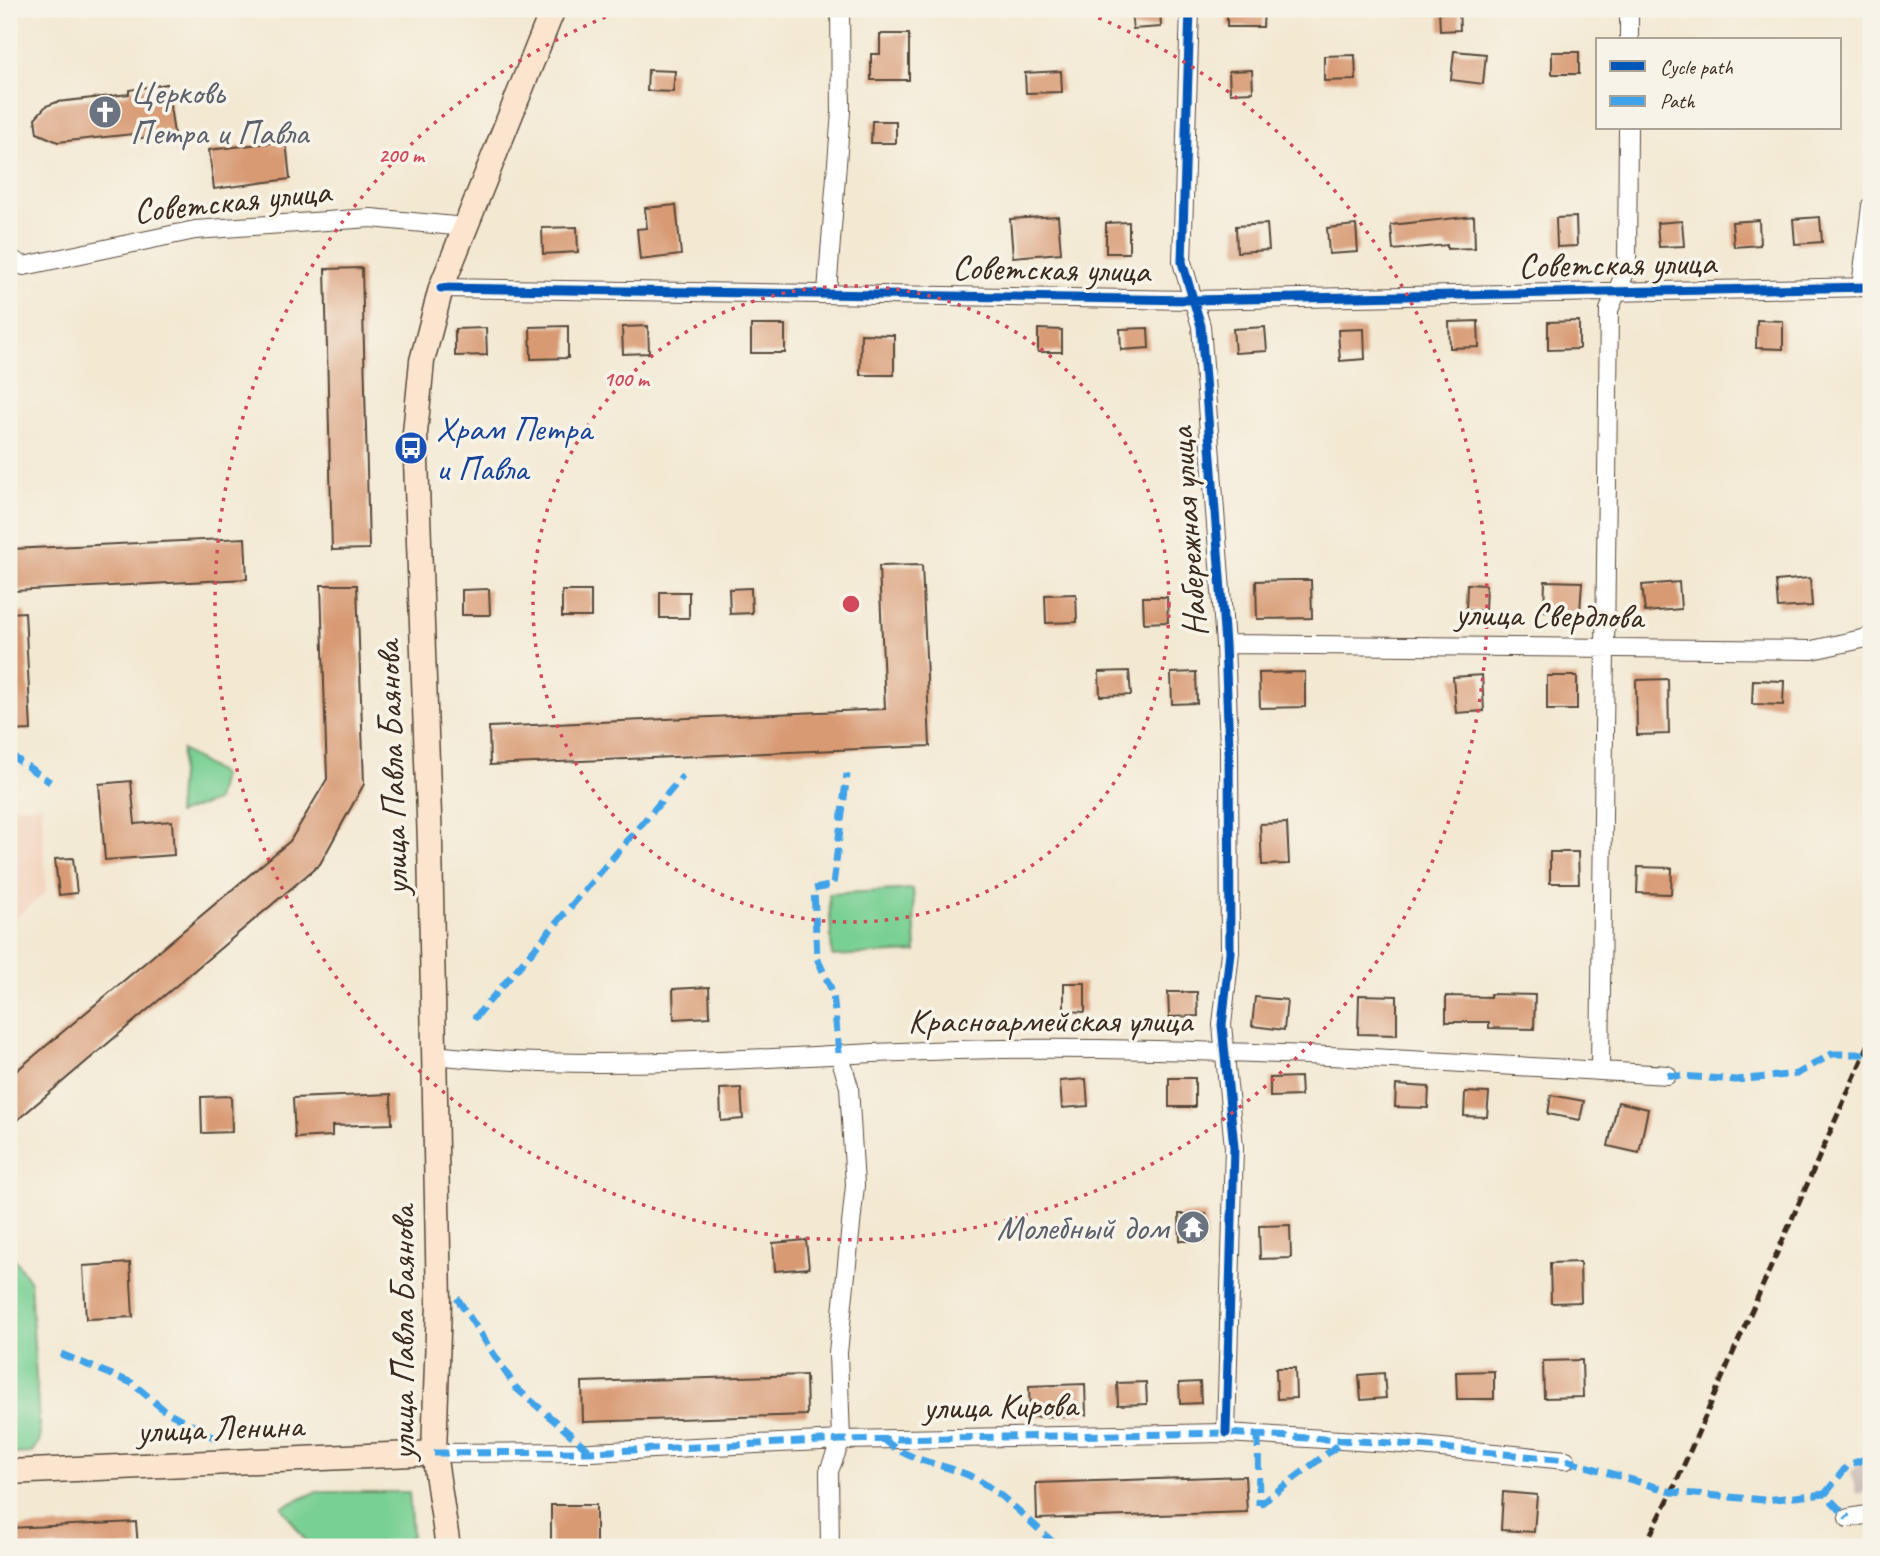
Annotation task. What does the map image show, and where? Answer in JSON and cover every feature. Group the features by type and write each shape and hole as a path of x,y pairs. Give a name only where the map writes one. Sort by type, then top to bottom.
{"main road":[{"name":"улица Павла Баянова","path":"444,1545 434,1453 439,1303 430,843 415,433 422,361 440,288 552,9"},
{"name":"улица Ленина","path":"9,1472 434,1453"}],"street":[{"path":"827,292 841,113 841,9"},
{"name":"Набережная улица","path":"1190,9 1182,262 1201,326 1225,644 1229,748 1230,952 1222,1025 1234,1147 1226,1433"},
{"path":"1629,9 1629,38"},
{"path":"1600,1071 1609,310 1627,268 1628,130"},
{"path":"1866,287 1871,206"},
{"name":"Советская улица","path":"9,258 24,266 195,230 371,218 465,227"},
{"name":"Советская улица","path":"440,288 827,292 1193,300 1866,287"},
{"name":"улица Свердлова","path":"1225,644 1812,650 1871,637"},
{"name":"Красноармейская улица","path":"434,1055 475,1059 645,1061 1007,1049 1308,1054 1667,1075"},
{"path":"830,1547 829,1471 841,1440 838,1353 855,1185 849,1087 839,1053"},
{"name":"улица Кирова","path":"434,1453 591,1452 841,1440 1226,1433 1390,1443 1566,1460"},
{"path":"1848,1518 1871,1514"}],"shaded area":[{"path":"42,805 46,892 9,924 9,807"},
{"path":"1871,1452 1871,1491 1856,1494 1851,1472"}],"green space":[{"path":"182,750 222,775 216,801 177,814"},
{"path":"913,889 916,952 832,956 829,894"},
{"path":"9,1250 30,1282 40,1440 31,1453 9,1454"},
{"path":"316,1492 409,1492 412,1536 396,1547 310,1547 282,1507"}],"building":[{"path":"1131,9 1160,9 1161,27 1133,29"},
{"path":"1227,9 1264,9 1263,27 1227,27"},
{"path":"1439,9 1459,9 1460,30 1440,31"},
{"path":"880,34 909,34 909,80 871,80 871,54 880,54"},
{"path":"1454,51 1486,54 1483,84 1451,80"},
{"path":"1552,52 1579,52 1579,74 1552,74"},
{"path":"1355,55 1356,80 1324,81 1324,56"},
{"path":"648,70 675,71 673,92 647,91"},
{"path":"1252,70 1253,92 1230,93 1229,71"},
{"path":"1061,71 1062,92 1026,93 1025,73"},
{"name":"Церковь Петра и Павла","path":"167,84 174,134 134,139 133,134 58,142 37,133 35,118 46,106 57,102 129,94 129,90"},
{"path":"872,121 896,121 896,143 871,143"},
{"path":"286,141 290,179 214,189 209,150"},
{"path":"676,205 681,255 640,260 637,229 647,228 645,208"},
{"path":"1058,216 1061,253 1013,257 1010,219"},
{"path":"1474,216 1475,248 1447,249 1447,245 1393,250 1391,225"},
{"path":"1576,217 1577,246 1557,247 1556,218"},
{"path":"1820,217 1822,242 1795,244 1793,219"},
{"path":"1759,220 1760,245 1734,247 1732,222"},
{"path":"1682,221 1684,246 1659,247 1657,223"},
{"path":"1129,222 1129,253 1106,253 1106,223"},
{"path":"1267,224 1269,250 1237,252 1236,226"},
{"path":"1356,225 1358,252 1329,254 1327,228"},
{"path":"577,227 578,252 543,254 542,228"},
{"path":"362,268 369,549 332,550 325,269"},
{"path":"1757,320 1783,321 1783,349 1756,348"},
{"path":"1478,321 1479,347 1450,348 1449,322"},
{"path":"1579,321 1579,349 1548,350 1548,322"},
{"path":"751,325 785,325 785,353 751,353"},
{"path":"568,326 568,358 531,359 530,327"},
{"path":"648,326 649,353 623,354 622,327"},
{"path":"1265,327 1267,351 1235,353 1233,329"},
{"path":"486,328 487,355 455,356 455,329"},
{"path":"1148,328 1149,348 1121,350 1120,329"},
{"path":"1038,329 1062,330 1062,352 1038,352"},
{"path":"1364,329 1365,359 1340,361 1338,330"},
{"path":"861,334 894,335 894,375 860,375"},
{"path":"245,538 247,579 13,591 11,549"},
{"path":"922,565 930,746 490,765 489,727 885,709 879,566"},
{"path":"1810,578 1812,606 1778,608 1776,581"},
{"path":"1311,580 1312,618 1257,619 1256,581"},
{"path":"1545,581 1582,582 1580,612 1544,611"},
{"path":"1679,582 1681,609 1645,612 1642,585"},
{"path":"1467,584 1486,585 1485,611 1466,610"},
{"path":"321,585 357,585 364,784 320,864 9,1127 9,1077 290,841 327,779"},
{"path":"751,588 752,613 730,614 729,589"},
{"path":"489,589 490,615 462,615 462,590"},
{"path":"562,591 591,591 591,617 562,617"},
{"path":"660,592 689,592 689,618 660,618"},
{"path":"1076,594 1077,622 1046,623 1045,595"},
{"path":"1143,597 1167,597 1168,622 1144,623"},
{"path":"25,612 31,730 9,731 9,613"},
{"path":"1129,671 1131,695 1100,696 1099,672"},
{"path":"1196,672 1197,703 1172,704 1171,673"},
{"path":"1305,672 1305,707 1260,708 1259,673"},
{"path":"1482,675 1484,711 1456,713 1453,677"},
{"path":"1547,676 1577,676 1577,710 1547,710"},
{"path":"1668,679 1669,734 1637,735 1636,680"},
{"path":"1753,680 1784,681 1783,705 1752,704"},
{"path":"131,781 135,824 172,821 174,855 105,860 99,784"},
{"path":"1287,823 1289,864 1262,865 1260,824"},
{"path":"1550,852 1578,852 1579,883 1550,883"},
{"path":"73,858 77,893 59,895 55,859"},
{"path":"1638,867 1672,868 1671,894 1637,893"},
{"path":"1064,983 1085,983 1085,1012 1064,1011"},
{"path":"709,987 710,1017 674,1019 673,989"},
{"path":"1168,992 1197,992 1198,1016 1169,1017"},
{"path":"1490,994 1535,995 1534,1029 1489,1028 1489,1022 1446,1022 1446,996 1490,997"},
{"path":"1359,995 1397,996 1397,1035 1358,1034"},
{"path":"1255,997 1287,1000 1284,1030 1252,1026"},
{"path":"1300,1077 1301,1096 1270,1097 1270,1078"},
{"path":"1169,1078 1195,1078 1195,1107 1169,1107"},
{"path":"1086,1079 1088,1106 1062,1108 1060,1081"},
{"path":"1396,1085 1429,1087 1428,1108 1395,1107"},
{"path":"741,1088 743,1119 721,1121 720,1089"},
{"path":"1465,1092 1489,1093 1487,1117 1464,1116"},
{"path":"391,1094 392,1124 332,1126 332,1136 295,1138 293,1098"},
{"path":"1551,1095 1584,1101 1580,1120 1548,1114"},
{"path":"231,1096 232,1132 202,1133 201,1097"},
{"path":"1618,1102 1648,1109 1639,1153 1608,1146"},
{"name":"Молебный дом","path":"1179,1214 1206,1214 1206,1241 1180,1241"},
{"path":"1290,1225 1291,1258 1260,1259 1259,1226"},
{"path":"806,1240 809,1268 775,1271 773,1243"},
{"path":"1580,1262 1581,1302 1551,1303 1550,1263"},
{"path":"130,1263 133,1317 86,1319 83,1266"},
{"path":"1582,1360 1583,1397 1544,1398 1543,1361"},
{"path":"1276,1368 1295,1368 1296,1398 1277,1399"},
{"path":"1494,1371 1494,1399 1457,1399 1456,1372"},
{"path":"1384,1373 1386,1398 1361,1400 1359,1375"},
{"path":"806,1375 807,1415 583,1422 582,1382"},
{"path":"1146,1382 1147,1404 1118,1405 1117,1383"},
{"path":"1200,1382 1201,1403 1180,1404 1179,1383"},
{"path":"1085,1384 1086,1415 1030,1417 1029,1386"},
{"path":"1245,1476 1247,1512 1037,1519 1036,1483"},
{"path":"1503,1492 1537,1495 1534,1532 1501,1530"},
{"path":"551,1505 596,1505 596,1547 551,1547"},
{"path":"136,1522 138,1547 9,1547 9,1528"}],"railway":[{"path":"1644,1547 1672,1492 1871,1039"}],"marked path":[{"path":"1867,640 1871,644"},
{"path":"9,754 50,782"},
{"path":"839,1053 833,993 817,958 814,889 833,885 847,774"},
{"path":"474,1019 683,776"},
{"path":"1667,1075 1736,1080 1797,1074 1832,1054 1871,1054"},
{"path":"457,1298 516,1388 591,1452"},
{"path":"61,1354 132,1383 164,1410 217,1439"},
{"path":"434,1453 591,1452 841,1440 1226,1433 1390,1443 1566,1460 1672,1492 1764,1500 1825,1494 1848,1518"},
{"path":"1258,1435 1259,1505"},
{"path":"884,1439 913,1457 979,1480 1058,1547"},
{"path":"1259,1505 1345,1440"},
{"path":"1825,1494 1848,1465 1871,1457"}],"cycle path":[{"path":"1190,9 1182,262 1201,326 1225,644 1229,748 1230,952 1222,1025 1234,1147 1226,1433"},
{"path":"441,288 1193,300 1871,287"}],"place":[{"name":"Церковь Петра и Павла","path":"105,112"},
{"name":"Храм Петра и Павла","path":"411,448"},
{"name":"Молебный дом","path":"1193,1227"}]}
